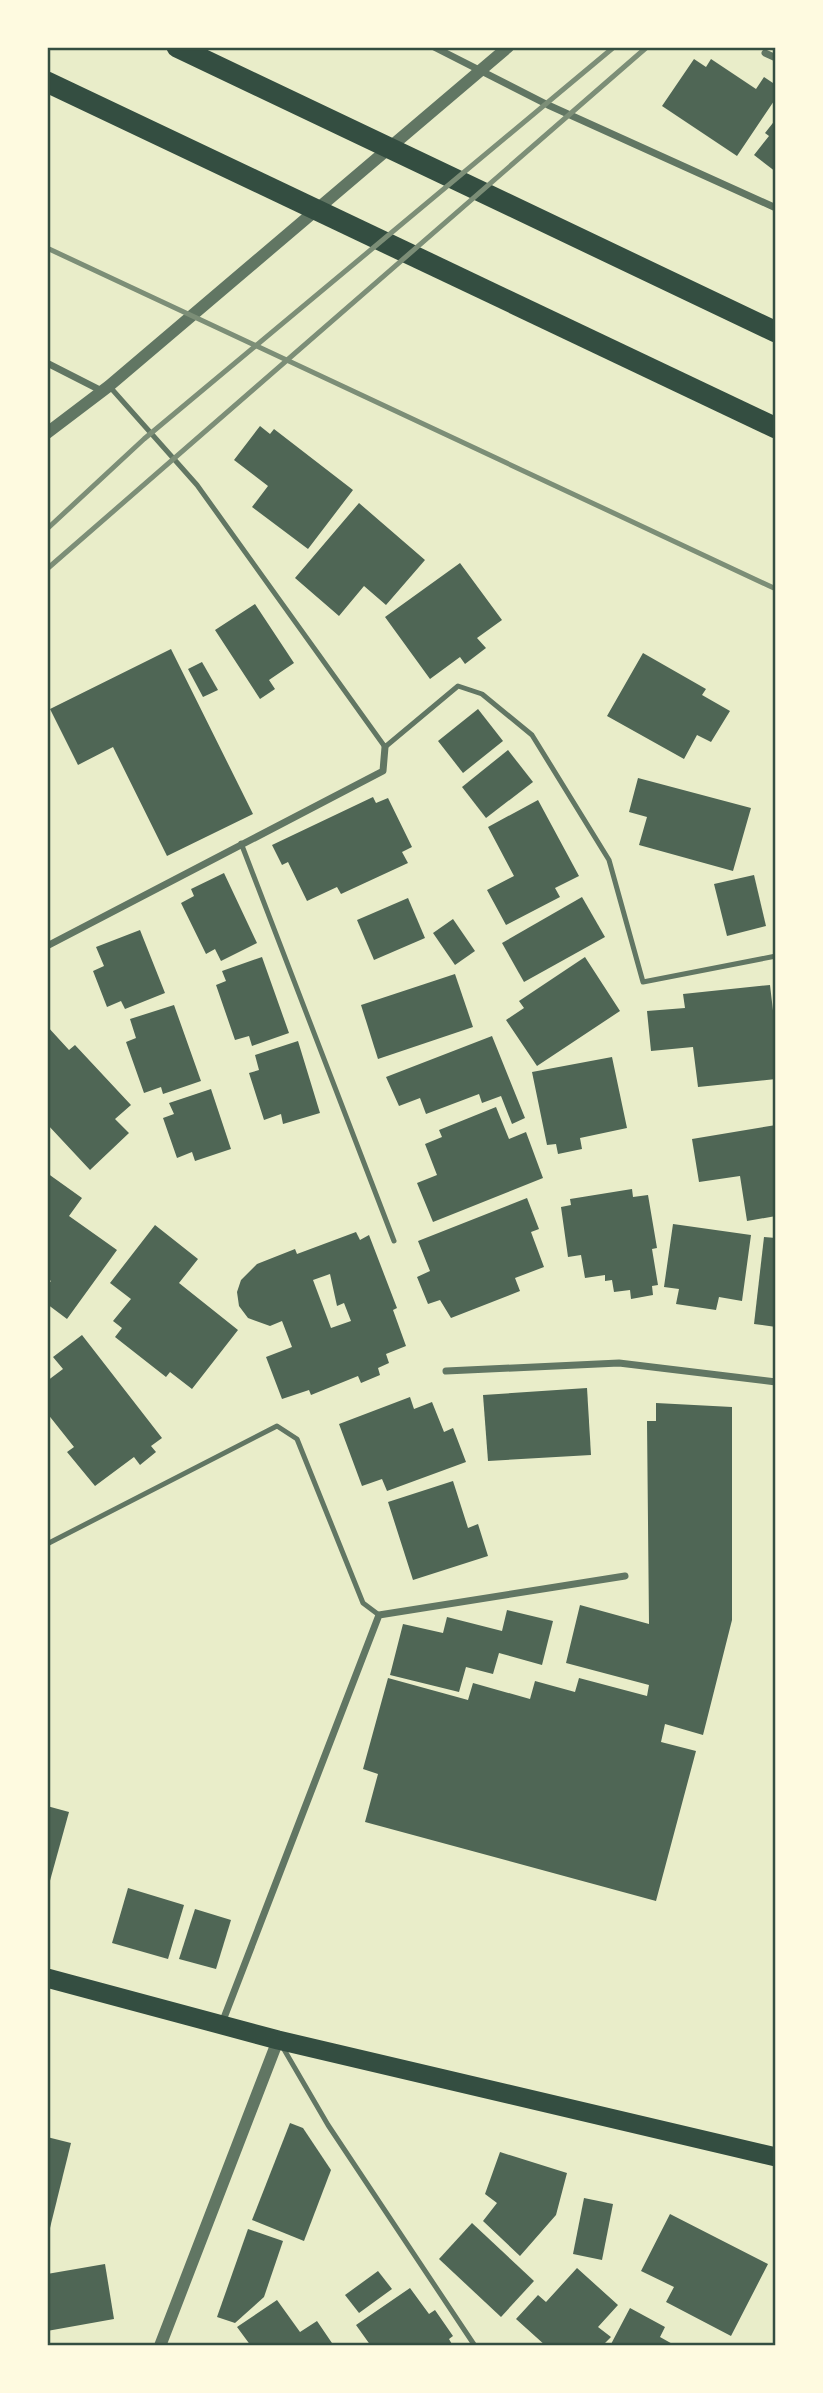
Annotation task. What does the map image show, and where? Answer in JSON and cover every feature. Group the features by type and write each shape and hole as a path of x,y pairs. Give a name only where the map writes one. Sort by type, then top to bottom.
{"highway":[{"path":"177,47 776,332"},
{"path":"47,82 776,428"},
{"path":"47,1978 278,2040 776,2157"}],"street":[{"path":"435,47 548,105 776,208"},
{"path":"47,433 105,389 508,47"},
{"path":"765,54 776,58"},
{"path":"47,363 105,389"},
{"path":"47,946 383,771 385,747"},
{"path":"446,1371 618,1363 776,1382"},
{"path":"221,2025 379,1615 625,1576"},
{"path":"160,2346 278,2040"}],"lane":[{"path":"105,389 197,485 385,747 458,686 482,694 532,735 609,860 643,982 776,956"},
{"path":"241,843 394,1241"},
{"path":"47,1544 277,1426 297,1438 363,1603 379,1615"},
{"path":"278,2040 328,2125 475,2346"}],"building":[{"path":"694,59 706,67 711,59 756,89 764,77 776,85 776,98 737,156 662,106"},
{"path":"776,119 776,172 754,155 769,136 765,133"},
{"path":"260,426 270,434 274,429 353,490 308,549 252,507 268,486 234,460"},
{"path":"359,503 425,560 386,605 364,586 339,616 295,578"},
{"path":"460,563 502,620 477,638 486,648 465,664 460,657 430,679 385,617"},
{"path":"255,604 294,663 269,680 275,689 260,699 215,630"},
{"path":"171,649 253,814 167,856 113,747 78,765 50,709"},
{"path":"643,653 706,689 702,695 730,711 711,742 697,735 684,759 607,716"},
{"path":"202,662 218,690 203,697 188,669"},
{"path":"478,709 503,741 463,773 438,741"},
{"path":"508,750 533,782 486,818 462,787"},
{"path":"638,778 751,808 733,871 639,845 647,817 629,812"},
{"path":"373,797 376,803 388,798 412,847 402,852 408,863 341,894 337,887 307,901 288,862 282,865 272,845"},
{"path":"538,800 579,876 555,888 560,897 506,925 487,890 514,876 488,827"},
{"path":"224,873 257,943 221,961 215,949 206,954 181,903 194,896 191,889"},
{"path":"754,875 766,926 727,936 714,884"},
{"path":"582,897 605,937 524,982 502,943"},
{"path":"408,898 425,938 374,960 357,920"},
{"path":"453,919 475,951 455,965 433,933"},
{"path":"140,930 165,993 125,1009 121,1001 107,1007 93,971 104,966 96,947"},
{"path":"262,957 289,1033 252,1046 249,1036 235,1040 216,985 226,981 222,971"},
{"path":"585,957 620,1011 537,1066 506,1020 524,1008 519,1001"},
{"path":"455,974 473,1027 378,1059 361,1005"},
{"path":"770,985 776,1036 776,1079 698,1087 693,1047 651,1051 647,1011 685,1008 683,994"},
{"path":"174,1005 201,1081 163,1094 161,1087 144,1093 126,1042 136,1038 130,1019"},
{"path":"47,1026 69,1050 75,1045 131,1105 115,1119 129,1133 90,1170 47,1124"},
{"path":"492,1036 525,1118 512,1124 501,1096 482,1103 479,1094 426,1114 420,1098 399,1106 386,1077"},
{"path":"298,1041 320,1113 283,1124 281,1114 264,1120 249,1073 259,1070 255,1055"},
{"path":"612,1057 627,1128 580,1138 582,1149 558,1154 556,1144 547,1145 532,1072"},
{"path":"211,1089 231,1149 195,1161 192,1152 177,1158 163,1118 174,1114 169,1103"},
{"path":"496,1107 509,1139 526,1132 543,1178 433,1222 417,1183 437,1175 425,1144 442,1137 439,1130"},
{"path":"776,1125 776,1216 747,1221 740,1176 699,1182 692,1139"},
{"path":"47,1173 82,1198 69,1216 117,1250 67,1319 47,1304 47,1286 51,1281 47,1278"},
{"path":"632,1189 633,1197 648,1195 657,1248 652,1249 658,1285 652,1286 653,1295 631,1299 630,1290 614,1292 612,1280 605,1281 605,1275 585,1278 581,1255 568,1257 561,1207 571,1205 570,1199"},
{"path":"527,1198 539,1229 531,1232 544,1267 515,1278 520,1291 451,1318 440,1300 428,1304 417,1277 430,1271 418,1241"},
{"path":"673,1224 751,1235 742,1301 719,1297 716,1310 676,1304 679,1289 664,1287"},
{"path":"155,1225 198,1259 179,1283 238,1330 192,1389 170,1372 166,1377 115,1337 122,1328 113,1321 131,1299 110,1283"},
{"path":"356,1232 360,1240 369,1235 397,1308 393,1310 406,1346 386,1354 389,1363 378,1368 380,1375 361,1383 358,1376 311,1395 309,1390 282,1399 266,1357 292,1347 282,1321 270,1326 248,1318 239,1306 237,1292 241,1280 257,1264 295,1249 297,1254","holes":["330,1274 337,1306 344,1303 351,1321 331,1328 313,1280"]},
{"path":"764,1237 776,1238 776,1327 754,1324"},
{"path":"82,1335 162,1438 151,1446 156,1452 140,1465 134,1457 95,1486 67,1452 74,1447 47,1413 47,1381 63,1369 53,1357"},
{"path":"587,1388 591,1455 488,1461 483,1395"},
{"path":"410,1397 414,1409 432,1402 444,1432 453,1428 466,1462 387,1491 382,1479 362,1486 339,1424"},
{"path":"656,1403 732,1407 732,1620 703,1735 665,1724 661,1742 696,1751 656,1901 365,1822 378,1774 363,1769 388,1678 468,1700 473,1683 530,1699 535,1681 575,1692 579,1678 647,1696 649,1685 566,1663 580,1605 649,1624 647,1421 656,1421"},
{"path":"453,1481 468,1528 478,1524 488,1556 413,1580 388,1502"},
{"path":"507,1610 553,1621 542,1665 499,1653 493,1674 466,1667 459,1692 390,1675 403,1624 443,1633 447,1617 502,1631"},
{"path":"47,1806 69,1812 48,1888 47,1888"},
{"path":"128,1888 184,1905 168,1959 112,1943"},
{"path":"195,1909 231,1920 216,1969 179,1959"},
{"path":"290,2123 303,2128 331,2170 304,2241 252,2220"},
{"path":"47,2137 71,2143 48,2236 47,2236"},
{"path":"500,2152 567,2173 556,2215 520,2256 483,2221 497,2203 485,2194"},
{"path":"584,2198 613,2204 602,2260 573,2254"},
{"path":"670,2214 768,2264 731,2336 666,2302 674,2287 641,2271"},
{"path":"472,2223 534,2281 501,2317 439,2259"},
{"path":"248,2229 283,2241 264,2297 235,2323 217,2317"},
{"path":"105,2264 114,2319 47,2331 47,2274"},
{"path":"577,2268 618,2305 598,2327 611,2337 602,2346 546,2346 516,2319 538,2295 546,2302"},
{"path":"378,2271 392,2289 359,2313 345,2295"},
{"path":"410,2288 429,2314 435,2310 453,2336 449,2339 453,2346 371,2346 356,2325"},
{"path":"277,2300 300,2332 317,2321 334,2346 251,2346 237,2327"},
{"path":"630,2308 665,2327 660,2337 676,2346 610,2346"}],"railway":[{"path":"47,529 144,439 614,47"},
{"path":"47,569 647,47"},
{"path":"47,248 776,589"}]}
